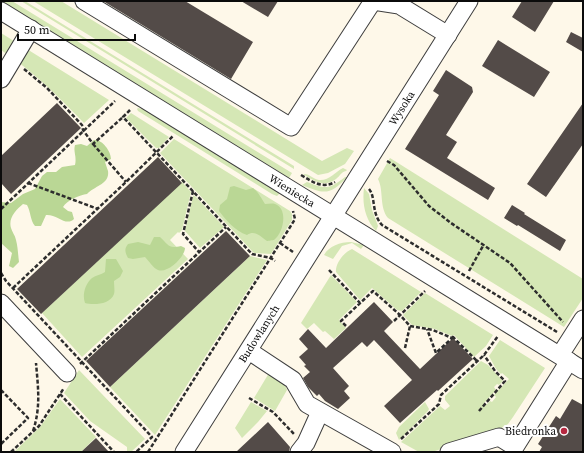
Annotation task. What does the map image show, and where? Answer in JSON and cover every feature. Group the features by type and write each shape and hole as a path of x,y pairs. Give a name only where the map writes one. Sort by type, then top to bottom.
{"street":[{"path":"84,1 291,127 373,1 398,5 448,35"},
{"name":"Wysoka","path":"334,216 469,1"},
{"name":"Wieniecka","path":"1,11 570,362"},
{"path":"1,79 31,30"},
{"name":"Budowlanych","path":"184,452 334,216"},
{"path":"1,302 70,376"},
{"path":"449,452 499,437 516,447 570,362 569,334 583,318"},
{"path":"248,351 293,380 307,404 391,451"},
{"path":"303,448 320,412"}],"path":[{"path":"13,60 47,88 82,125 83,130 126,182"},
{"path":"1,209 115,101"},
{"path":"94,144 130,110"},
{"path":"123,117 252,254 271,258 275,261"},
{"path":"13,288 157,153 173,136"},
{"path":"387,161 394,165 429,206 451,223 510,263 569,334"},
{"path":"297,173 321,186 330,185 337,181"},
{"path":"28,184 98,209"},
{"path":"370,190 376,216 382,225 569,334"},
{"path":"193,191 183,234 200,252"},
{"path":"148,452 295,219 290,208"},
{"path":"11,452 39,426 70,376 81,362 226,227"},
{"path":"469,270 484,244"},
{"path":"329,270 360,302"},
{"path":"1,273 81,362 152,437 136,452"},
{"path":"346,326 341,321 373,291 410,326 433,330 452,338 453,337 476,361"},
{"path":"394,321 425,291"},
{"path":"405,348 410,326"},
{"path":"427,329 436,353 452,338"},
{"path":"391,451 439,404 441,395 484,355 498,336"},
{"path":"33,431 39,405 34,338"},
{"path":"479,411 505,381 495,371 484,355"},
{"path":"1,390 28,418 1,444"},
{"path":"60,394 114,452"},
{"path":"249,398 273,412 299,440 302,437 303,448"}],"green space":[{"path":"1,1 12,1 292,173 289,178"},
{"path":"21,1 25,1 294,166 294,169"},
{"path":"33,1 61,1 322,161 347,148 354,151 345,164 328,173 318,175"},
{"path":"1,33 109,100 84,123 45,84 1,50"},
{"path":"138,108 146,110 280,193 277,196 272,194 138,111"},
{"path":"131,113 169,137 159,148 156,148 126,118"},
{"path":"174,139 290,211 292,214 292,220 271,254 254,253 160,153"},
{"path":"94,140 103,143 111,156 111,159 105,162 108,171 107,179 87,194 74,198 65,204 63,207 72,212 74,219 68,222 54,216 46,215 41,226 35,226 27,205 23,204 20,206 13,214 10,224 17,243 19,262 13,268 9,266 12,253 1,243 1,202 11,203 23,194 35,189 42,176 47,172 56,172 62,167 75,165 75,145 81,144 87,146"},
{"path":"390,158 583,279 583,298 564,327 388,218 383,209 381,189 378,179"},
{"path":"343,168 347,170 332,182 327,183 315,181 303,174 323,180 329,178"},
{"path":"347,177 336,188 326,192 302,185 307,182 318,186 327,187 335,184"},
{"path":"182,182 191,192 182,230 170,240 188,259 82,357 42,313"},
{"path":"234,186 246,190 253,188 265,204 275,204 282,211 282,227 280,233 274,240 267,241 255,233 247,235 239,231 231,225 219,211 220,205 227,199 230,187"},
{"path":"364,188 369,194 372,210 378,226 376,231 369,221 365,211 363,200"},
{"path":"193,196 195,196 224,227 200,248 185,231"},
{"path":"154,237 160,237 171,247 181,246 185,248 179,260 166,270 162,271 156,269 145,257 133,259 128,258 126,254 125,249 128,244 138,242 150,245"},
{"path":"351,242 364,245 361,249 352,243 342,246 333,259 324,255 335,245"},
{"path":"352,249 421,292 402,311 397,310 372,288 360,300 336,272 337,265 341,259"},
{"path":"250,256 267,260 155,435 110,387"},
{"path":"106,259 116,259 123,271 120,277 114,281 114,294 112,298 105,302 97,304 85,303 84,293 86,286 92,278 105,272"},
{"path":"331,275 357,302 339,320 346,328 334,339 325,331 323,332 314,323 307,329 301,323"},
{"path":"425,293 493,335 486,346 474,357 454,335 452,336 435,329 412,325 403,315"},
{"path":"500,340 545,368 508,424 498,430 432,452 419,452 401,442 440,406 445,410 450,406 445,400 445,396 481,361 488,365 503,381 494,387 496,390 484,403 486,405 490,401 492,402 496,397 494,395 509,379 496,369 489,356"},
{"path":"79,370 145,439 131,452 127,452 127,447 90,421 64,393"},
{"path":"269,373 285,385 287,390 275,411 254,398"},
{"path":"60,399 96,437 81,452 14,452 40,427"},
{"path":"251,402 267,411 242,438 235,428"},
{"path":"425,402 429,409 428,411 399,440 396,433 399,427"}],"building":[{"path":"103,1 185,1 253,42 231,79"},
{"path":"241,1 278,1 268,17"},
{"path":"522,1 554,1 535,32 512,17"},
{"path":"571,32 583,38 583,52 566,42"},
{"path":"498,40 550,72 534,97 482,66"},
{"path":"446,70 472,87 473,92 446,135 457,142 447,158 495,188 488,200 405,149 439,95 433,91"},
{"path":"57,103 81,128 11,194 1,183 1,156"},
{"path":"583,103 583,144 546,197 527,184"},
{"path":"158,157 182,183 41,314 17,289"},
{"path":"512,205 566,240 560,251 504,218"},
{"path":"226,231 250,256 110,387 86,361"},
{"path":"374,302 393,322 384,331 420,369 453,338 473,359 400,423 384,406 412,380 374,340 367,347 362,342 333,368 349,386 344,391 350,398 338,409 325,401 319,394 317,396 308,387 303,378 310,372 304,366 306,365 299,357 308,349 299,339 308,329 326,348"},
{"name":"Biedronka","path":"572,399 583,405 583,452 539,452 542,447 538,444 556,416 560,419"},
{"path":"268,422 290,447 289,452 236,452"},
{"path":"96,438 109,452 81,452"}],"place":[{"name":"Biedronka","path":"564,431"}]}
